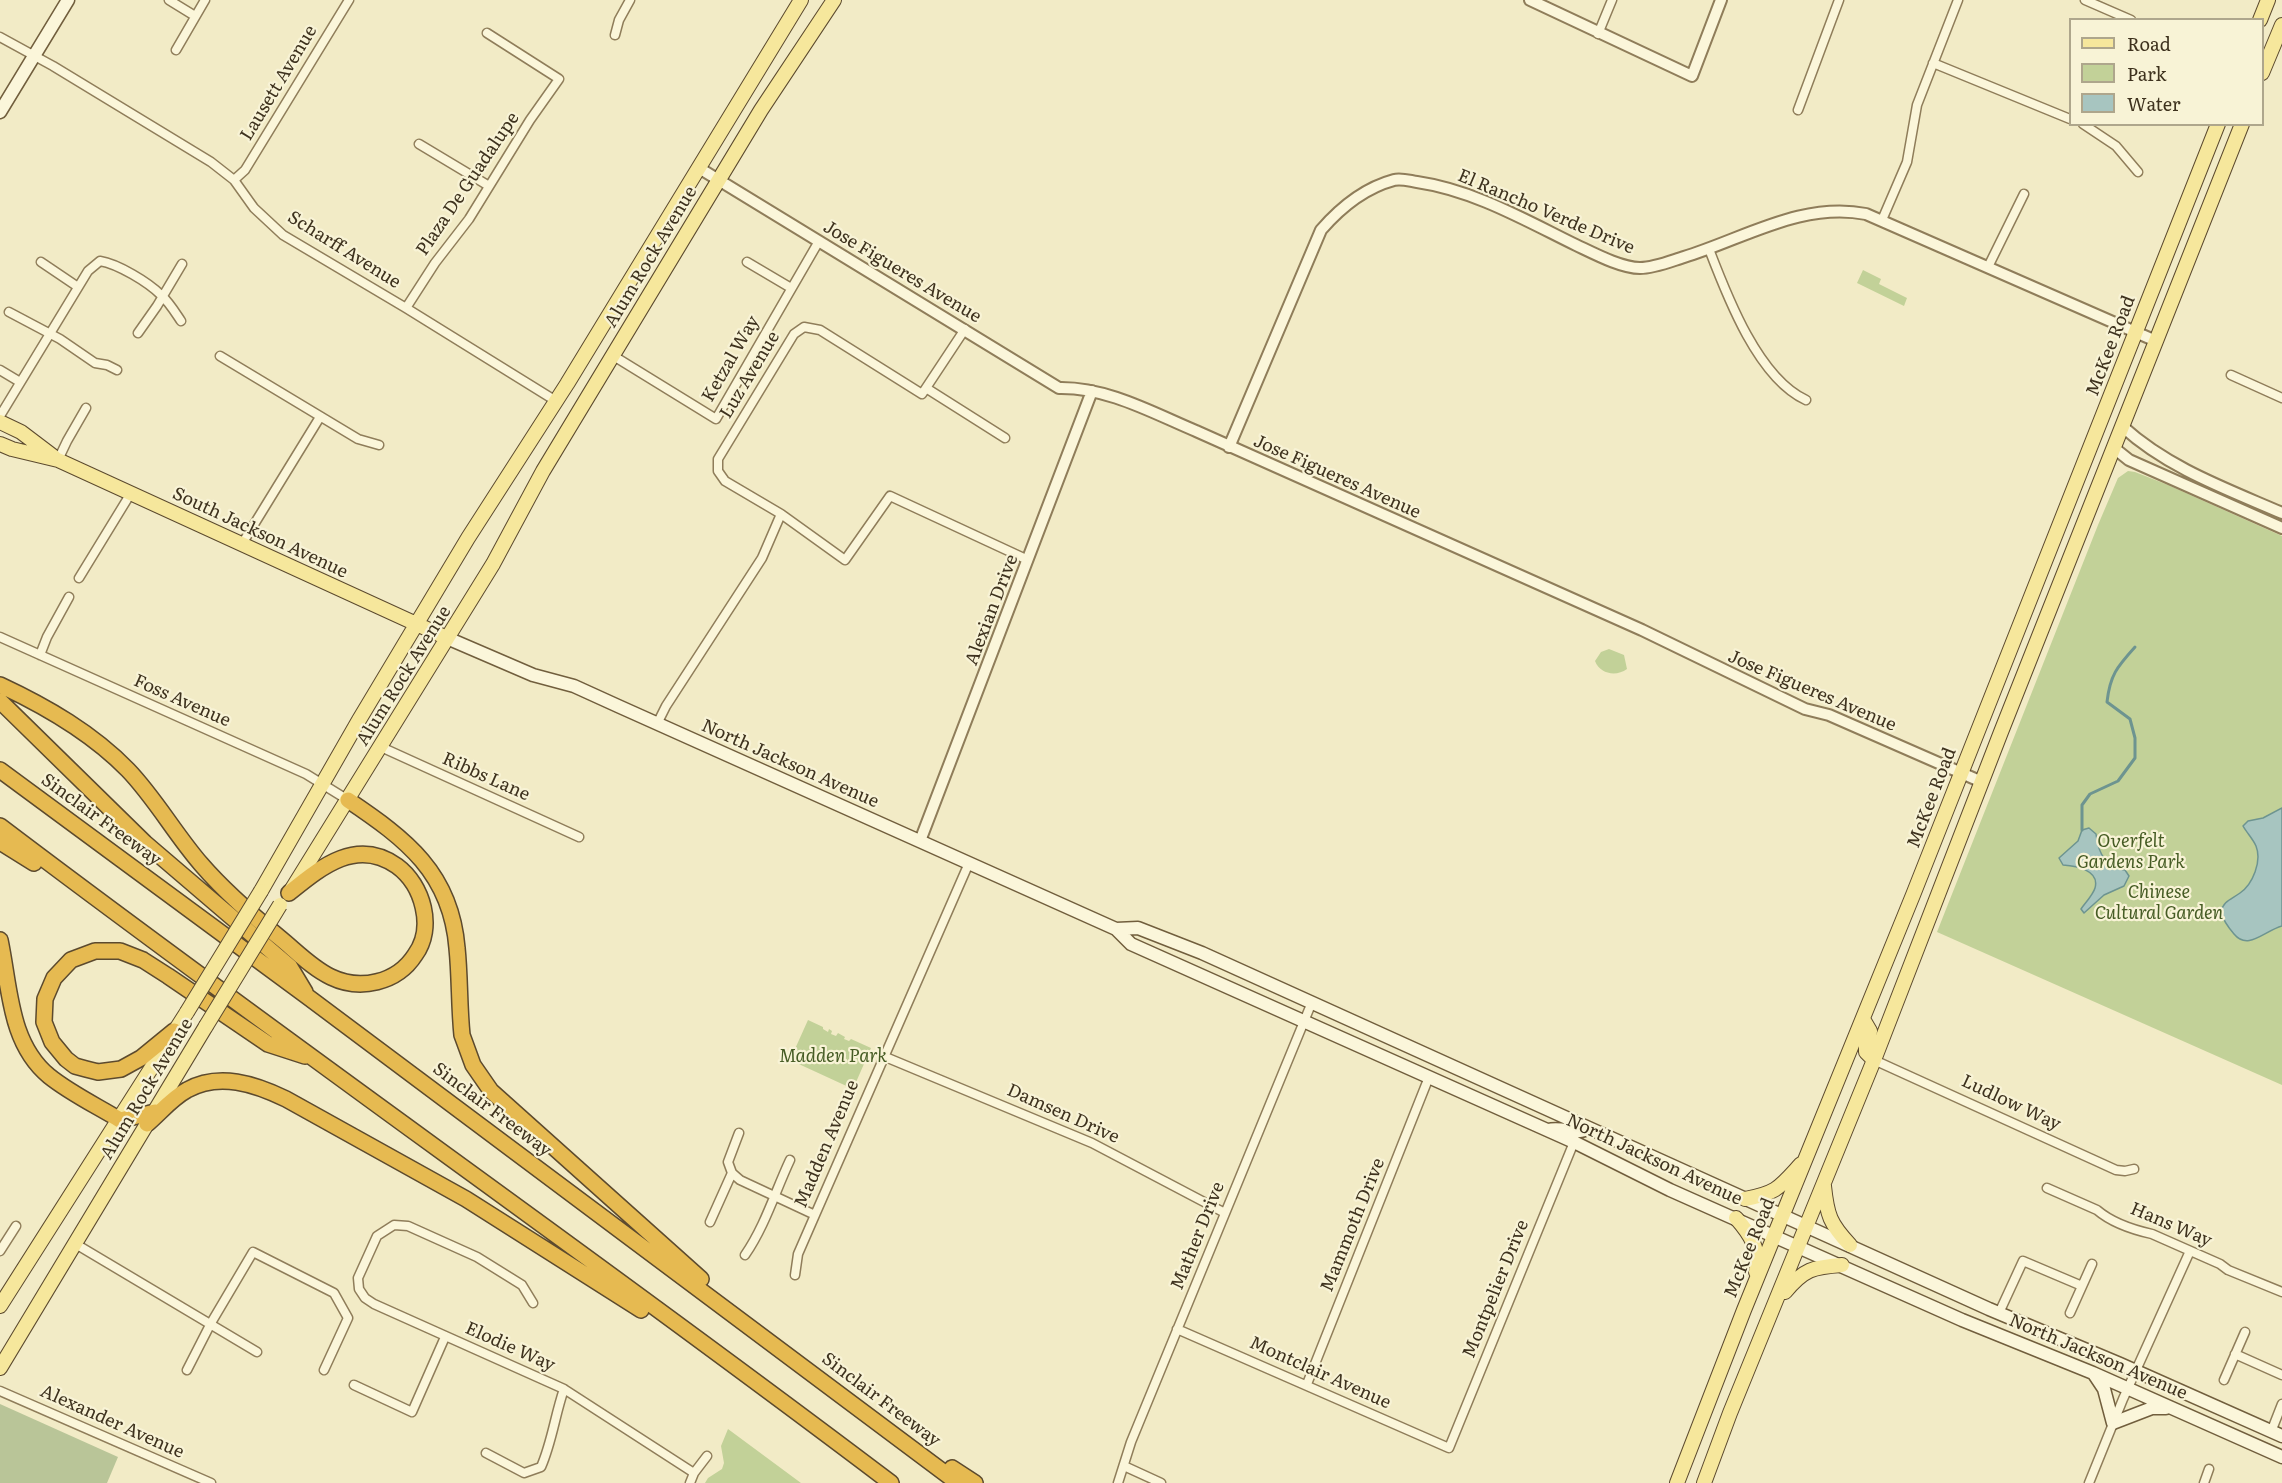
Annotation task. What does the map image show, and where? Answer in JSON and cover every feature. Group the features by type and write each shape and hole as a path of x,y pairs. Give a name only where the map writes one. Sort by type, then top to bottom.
{"highway":[{"path":"0,685 28,698 69,723 113,756 143,788 199,862 243,908 330,977 346,983 359,984 384,980 406,967 422,944 425,918 417,890 401,869 380,857 354,855 339,858 320,868 284,899"},
{"path":"0,701 145,843 290,967 308,997"},
{"name":"Sinclair Freeway","path":"0,770 958,1483"},
{"path":"348,800 396,834 415,851 441,888 456,934 462,1035 466,1051 481,1078 513,1113 784,1352"},
{"path":"0,826 110,910 318,1060 891,1483"},
{"path":"0,842 110,910"},
{"path":"0,940 14,1018 30,1055 60,1084 120,1120 151,1118 185,1091 210,1082 246,1084 272,1093 466,1199 743,1374"},
{"path":"174,1031 141,1058 121,1069 98,1072 86,1070 66,1059 52,1042 45,1022 45,999 54,978 71,960 96,951 120,951 143,960 268,1044 318,1060"},
{"path":"876,1420 975,1483"},
{"path":"847,1450 882,1483"}],"main road":[{"path":"0,112 68,0"},
{"name":"Alum Rock Avenue","path":"0,1306 187,1012 261,891 359,720 490,502 556,401 801,0"},
{"name":"Alum Rock Avenue","path":"0,1368 206,1026 493,564 543,471 718,180 834,0"},
{"path":"2261,18 2268,0"},
{"path":"2264,68 2282,25"},
{"name":"McKee Road","path":"1677,1483 1962,773 2217,126"},
{"path":"1704,1483 1874,1060 2241,126"},
{"name":"South Jackson Avenue","path":"0,422 21,432 58,460"},
{"name":"South Jackson Avenue","path":"0,444 58,460 447,638"},
{"name":"North Jackson Avenue","path":"447,638 533,675 573,686 1116,929 1131,944 1574,1142 1670,1190 1962,1320 2129,1388 2282,1457"},
{"name":"North Jackson Avenue","path":"1116,929 1138,928 1202,953 1999,1313 2277,1434"},
{"path":"1863,1019 1870,1031 1866,1052 1874,1060"},
{"path":"1546,1130 1562,1128 1578,1133 1589,1128"},
{"path":"1745,1199 1778,1190 1806,1158"},
{"path":"1823,1184 1828,1219 1850,1245"},
{"path":"1736,1218 1749,1233 1756,1250 1757,1266 1753,1290"},
{"path":"1774,1305 1801,1274 1813,1268 1842,1266"},
{"path":"2093,1373 2104,1389 2113,1422 2152,1408 2171,1408"}],"street":[{"path":"169,0 195,16"},
{"path":"176,50 205,0"},
{"name":"Lausett Avenue","path":"234,180 245,170 349,0"},
{"path":"615,35 619,20 630,0"},
{"path":"1530,0 1598,34 1692,76 1722,0"},
{"path":"1598,34 1612,0"},
{"path":"1798,110 1839,0"},
{"path":"1882,220 1907,162 1917,105 1958,0"},
{"path":"2085,0 2126,18"},
{"name":"Plaza De Guadalupe","path":"406,308 435,263 469,219 530,120 559,79 486,33"},
{"name":"Scharff Avenue","path":"0,37 211,162 234,180 255,208 283,235 556,401"},
{"path":"1933,63 2069,119"},
{"path":"2086,126 2116,146 2138,172"},
{"path":"419,144 489,186"},
{"name":"Jose Figueres Avenue","path":"699,168 1059,388 1078,388 1124,401 1642,630 1804,709 1829,715 1982,782"},
{"name":"El Rancho Verde Drive","path":"1229,447 1321,230 1340,209 1364,193 1396,179 1437,185 1494,205 1615,262 1640,268 1709,249 1795,216 1849,211 1882,220 2156,341"},
{"path":"1988,267 2024,194"},
{"name":"Ketzal Way","path":"612,355 716,419 819,241"},
{"path":"1709,249 1739,322 1770,369 1792,393 1806,400"},
{"path":"0,416 78,287 93,265 100,261 116,266 163,296 181,321"},
{"path":"41,262 78,287"},
{"path":"747,262 791,288"},
{"path":"138,333 182,264"},
{"path":"9,312 95,363 117,370"},
{"name":"Luz Avenue","path":"1005,438 926,388 922,394 820,330 804,327 794,334 718,459 718,471 725,481 781,514 844,560 890,496 1028,560"},
{"path":"926,388 965,329"},
{"path":"220,356 358,439 379,445"},
{"path":"0,370 20,382"},
{"path":"2231,375 2282,398"},
{"name":"Alexian Drive","path":"920,841 1092,391"},
{"path":"58,460 86,408"},
{"path":"242,544 320,417"},
{"path":"2122,427 2165,458 2202,478 2282,513"},
{"path":"2114,448 2129,460 2282,528"},
{"path":"79,578 131,493"},
{"path":"657,724 666,706 762,558 781,514"},
{"path":"40,655 69,597"},
{"name":"Foss Avenue","path":"0,637 306,774 348,800"},
{"name":"Ribbs Lane","path":"381,747 579,837"},
{"name":"Madden Avenue","path":"795,1275 798,1254 969,863"},
{"name":"Mather Drive","path":"1118,1483 1177,1329 1312,1002"},
{"name":"Damsen Drive","path":"883,1056 1092,1143 1225,1213"},
{"name":"Ludlow Way","path":"1874,1060 2115,1170 2134,1169"},
{"name":"Mammoth Drive","path":"1306,1384 1429,1077"},
{"path":"739,1133 728,1162 732,1173 740,1180 815,1215"},
{"name":"Montpelier Drive","path":"1449,1448 1574,1142"},
{"path":"745,1255 758,1236 773,1202 773,1195 790,1160"},
{"path":"710,1222 732,1173"},
{"name":"Hans Way","path":"2048,1188 2113,1219 2282,1292"},
{"name":"Elodie Way","path":"533,1303 522,1286 477,1257 408,1226 394,1225 377,1236 358,1278 359,1289 365,1298 445,1337 564,1389 694,1473"},
{"path":"0,1251 16,1226"},
{"path":"74,1244 257,1352"},
{"path":"2090,1483 2113,1422 2190,1251"},
{"path":"187,1370 211,1323 253,1252 334,1293 348,1318 324,1370"},
{"path":"1999,1313 2023,1261 2082,1286"},
{"path":"2070,1313 2092,1264"},
{"name":"Montclair Avenue","path":"1177,1329 1449,1448"},
{"path":"2224,1380 2245,1332"},
{"path":"354,1385 412,1412 445,1337"},
{"path":"2235,1353 2282,1375"},
{"path":"486,1454 524,1473 541,1467 549,1450 551,1431 564,1389"},
{"name":"Alexander Avenue","path":"0,1391 211,1483"},
{"path":"2277,1434 2282,1404"},
{"path":"690,1483 694,1473 707,1456"},
{"path":"1124,1466 1161,1483"},
{"path":"2204,1483 2209,1470"}],"green space":[{"path":"1863,270 1881,279 1879,284 1907,298 1904,306 1857,283"},
{"name":"Overfelt Gardens Park","path":"2128,471 2168,485 2282,536 2282,1085 1937,932 2098,525 2118,478"},
{"path":"1609,649 1624,655 1627,669 1618,673 1609,673 1597,665 1595,661 1601,652"},
{"name":"Madden Park","path":"808,1020 828,1032 829,1029 832,1031 831,1034 836,1036 838,1033 845,1037 844,1039 849,1041 851,1039 871,1048 853,1089 790,1060"},
{"path":"0,1404 118,1457 107,1483 0,1483"},
{"path":"728,1429 801,1483 705,1483 708,1478 722,1469 724,1463 721,1446"}],"water":[{"path":"2282,808 2282,926 2245,941 2239,939 2232,931 2224,921 2221,912 2226,903 2249,884 2257,865 2256,846 2243,826 2248,821 2263,818"},
{"path":"2089,828 2096,834 2104,858 2112,866 2125,870 2129,876 2124,886 2104,895 2084,913 2081,909 2095,888 2094,877 2086,870 2063,865 2059,858 2078,841 2082,830"}],"waterway":[{"path":"2082,830 2082,805 2090,794 2118,781 2135,758 2135,738 2130,719 2107,702 2115,672 2135,647"}],"park label":[{"name":"Chinese Cultural Garden","path":"2159,903"}]}
